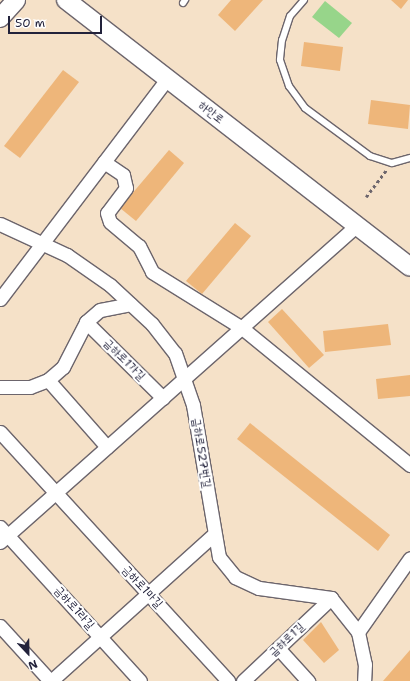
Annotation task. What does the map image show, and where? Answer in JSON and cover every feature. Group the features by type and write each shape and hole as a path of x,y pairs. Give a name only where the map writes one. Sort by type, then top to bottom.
{"main road":[{"path":"0,18 16,0"},
{"name":"하안로","path":"66,0 410,267"}],"street":[{"path":"0,299 167,79"},
{"path":"104,162 123,175 126,188 107,213 110,222 139,246 152,272 242,328 410,465"},
{"name":"금하로527번길","path":"0,224 67,255 130,304 152,324 174,353 184,378 202,447 213,535 219,557 235,577 259,588 331,598"},
{"path":"56,493 357,225"},
{"path":"0,387 30,387 48,380 63,367 86,322 100,310 130,304"},
{"name":"금하로1가길","path":"86,322 163,398"},
{"path":"48,380 107,447"},
{"name":"금하로1마길","path":"0,432 228,681"},
{"name":"금하로1라길","path":"56,493 3,535 140,681"},
{"path":"3,634 50,681 213,535"},
{"path":"358,632 410,558"},
{"path":"331,598 358,632 364,681"},
{"name":"금하로1길","path":"243,681 331,598"},
{"path":"278,648 308,681"}],"lane":[{"path":"304,0 290,16 282,40 280,60 289,86 305,108 370,156 392,163 410,158"}],"path":[{"path":"366,198 392,163"}],"green space":[{"path":"325,1 352,23 339,38 312,17"}],"building":[{"path":"231,0 263,0 235,31 218,15"},
{"path":"391,0 408,0 401,9"},
{"path":"304,42 343,47 340,71 301,66"},
{"path":"63,70 79,82 20,158 4,146"},
{"path":"371,100 410,105 408,129 368,124"},
{"path":"169,150 184,163 136,221 120,208"},
{"path":"235,223 251,236 202,294 186,281"},
{"path":"282,309 324,355 309,368 268,322"},
{"path":"388,324 391,345 325,352 323,331"},
{"path":"410,375 410,396 378,399 376,379"},
{"path":"250,423 390,535 378,551 237,439"},
{"path":"321,622 339,650 324,663 303,640"},
{"path":"410,650 410,681 383,681"}]}
